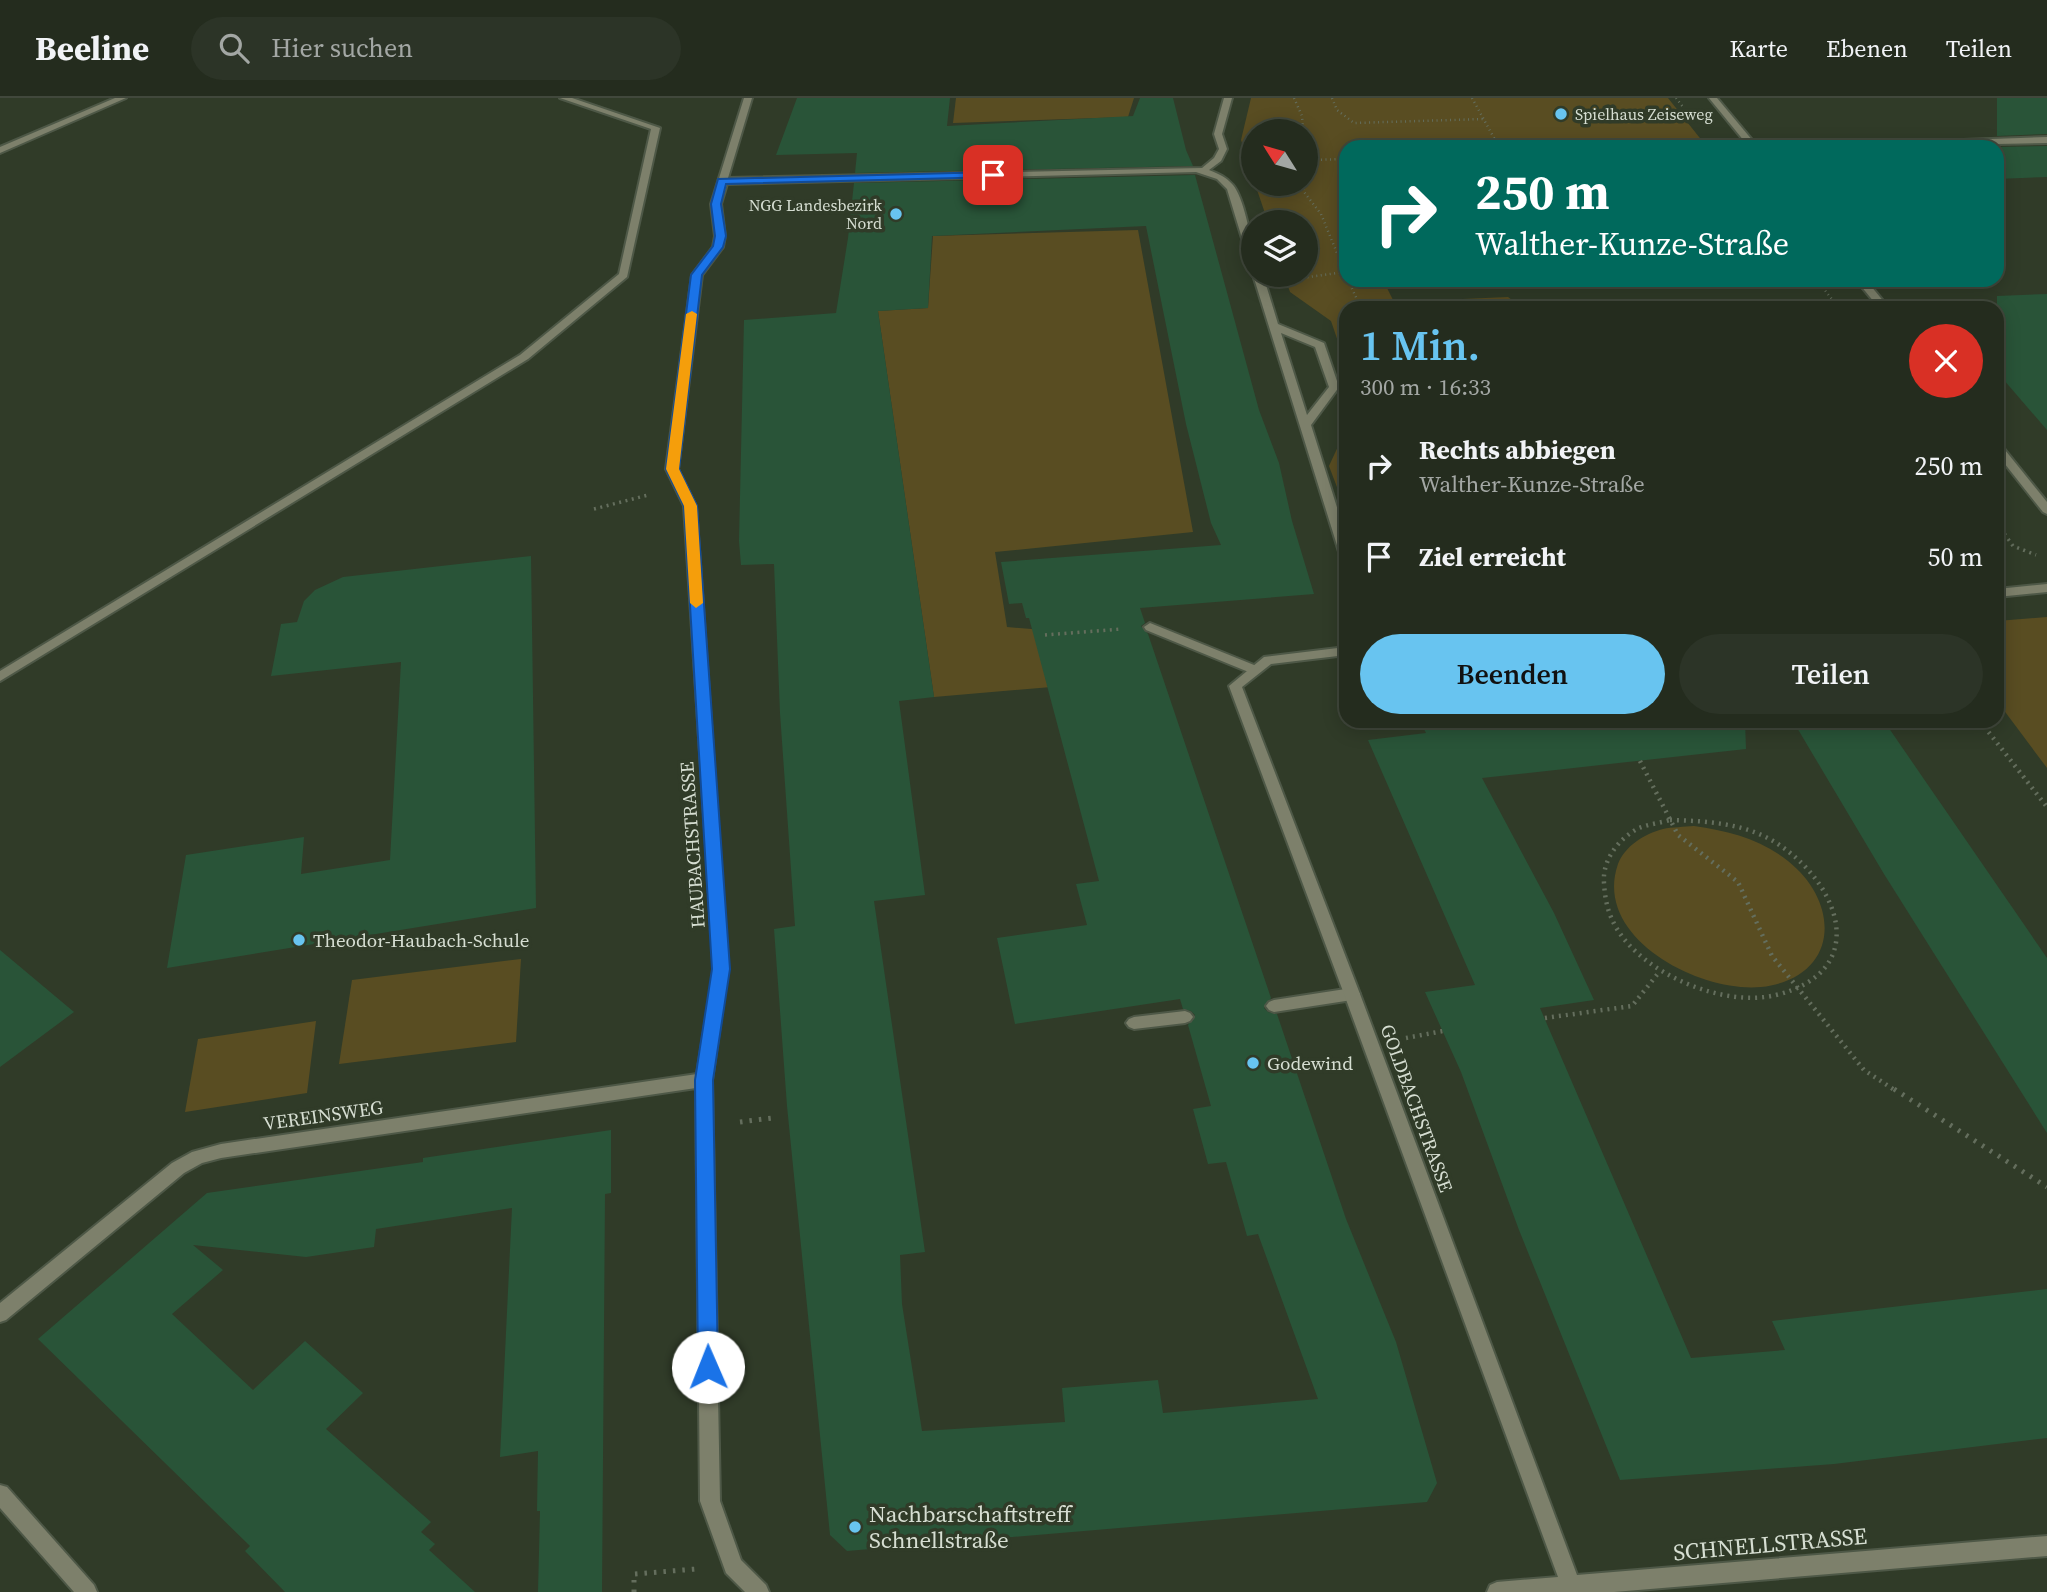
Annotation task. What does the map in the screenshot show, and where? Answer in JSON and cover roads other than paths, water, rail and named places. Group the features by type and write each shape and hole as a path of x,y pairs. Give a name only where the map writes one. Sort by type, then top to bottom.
{"street":[{"path":"0,150 122,98"},
{"path":"0,677 524,357 624,275 656,128 564,98"},
{"name":"HAUBACHSTRASSE","path":"748,98 716,204 720,236 718,247 697,275 672,469 690,506 721,969 704,1080 710,1501 733,1566 759,1592"},
{"path":"1203,170 1218,159 1223,149 1218,134 1228,98"},
{"path":"1713,98 1748,140"},
{"path":"2004,142 2047,140"},
{"path":"722,181 1181,168 1203,170 1220,177 1231,188 1241,219"},
{"path":"1262,287 1339,533"},
{"path":"1867,287 1878,301"},
{"path":"1274,326 1320,345 1334,387 1305,425"},
{"path":"2004,456 2047,510"},
{"path":"2004,592 2047,588"},
{"path":"1150,627 1262,665 1339,652"},
{"name":"GOLDBACHSTRASSE","path":"1262,665 1235,686 1352,993 1571,1586"},
{"path":"1274,1006 1352,993"},
{"path":"1134,1023 1185,1017"},
{"name":"VEREINSWEG","path":"0,1314 178,1168 198,1157 235,1149 704,1080"},
{"path":"0,1494 88,1592"},
{"name":"SCHNELLSTRASSE","path":"1497,1592 2047,1546"}],"place":[{"name":"Spielhaus Zeiseweg","path":"1561,114"},
{"name":"NGG Landesbezirk Nord","path":"896,214"},
{"name":"Theodor-Haubach-Schule","path":"299,940"},
{"name":"Godewind","path":"1253,1063"},
{"name":"Nachbarschaftstreff Schnellstraße","path":"855,1527"}]}
